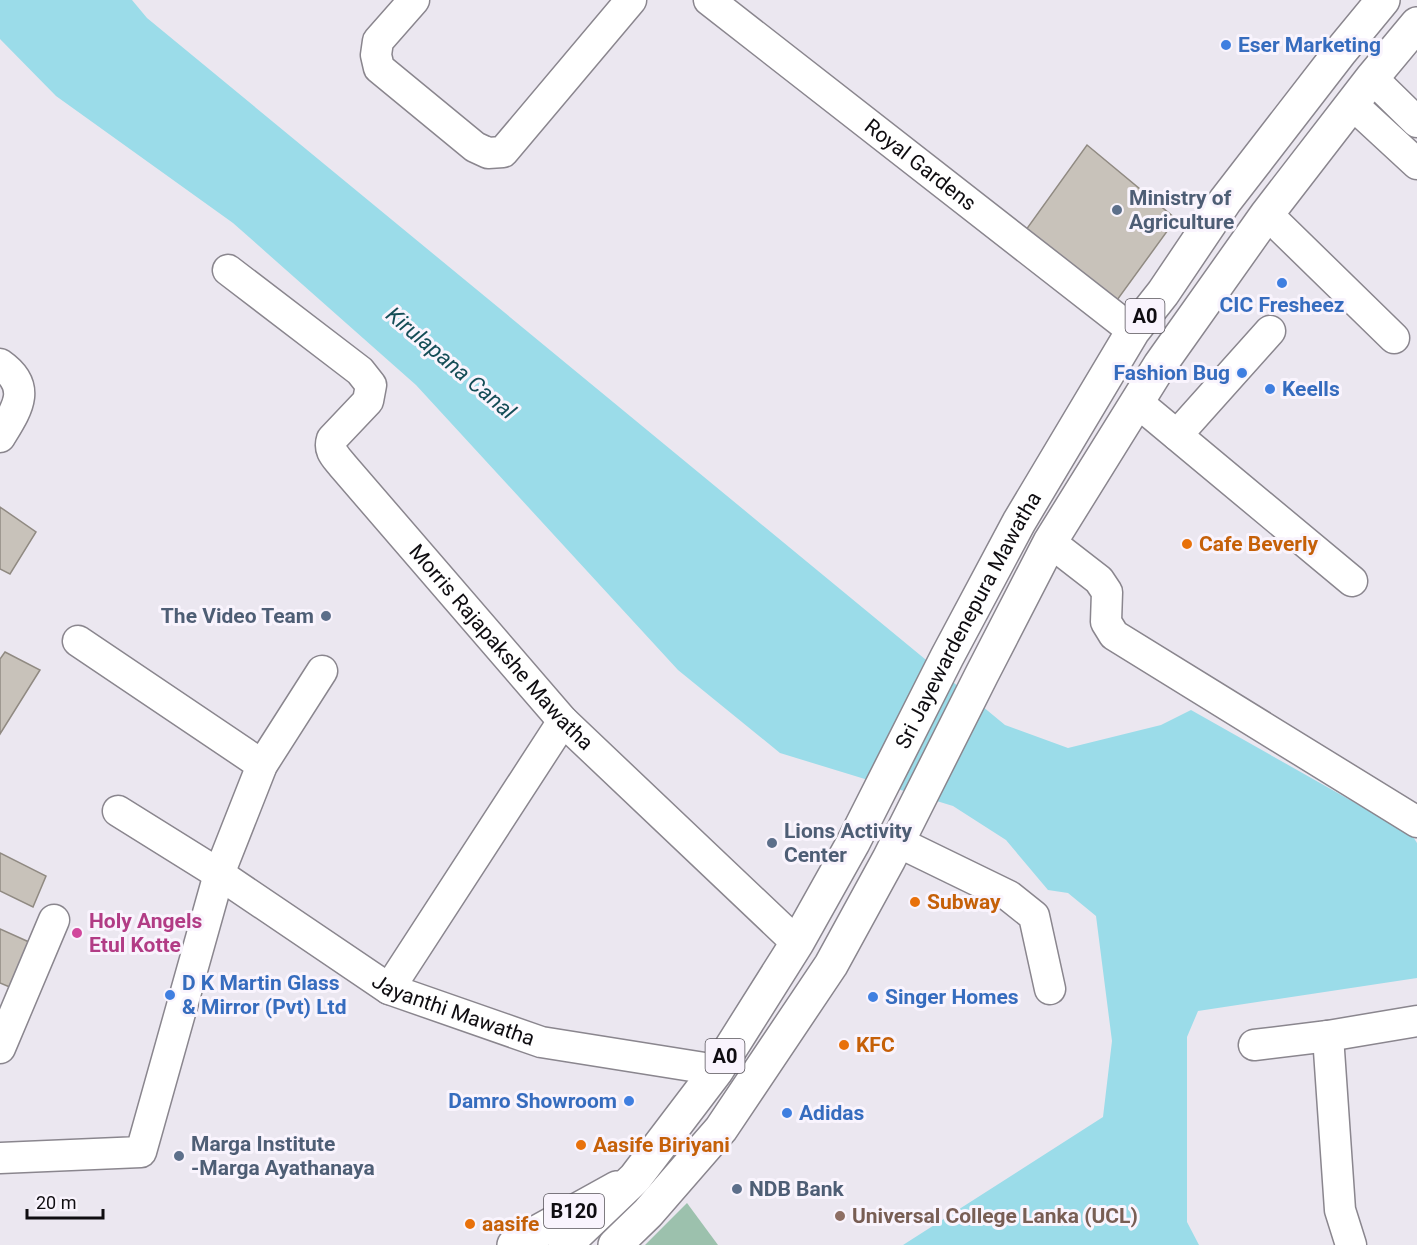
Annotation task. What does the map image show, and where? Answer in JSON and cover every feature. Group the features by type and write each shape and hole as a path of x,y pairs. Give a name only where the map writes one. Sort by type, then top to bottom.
{"main road":[{"name":"Sri Jayewardenepura Mawatha","path":"564,1245 635,1178 717,1070 797,943 853,843 947,657 1019,522 1133,331 1163,293 1225,201 1383,0"},
{"name":"Sri Jayewardenepura Mawatha","path":"615,1245 648,1213 721,1129 831,965 894,850 1050,542 1160,365 1267,214 1372,78 1417,24"},
{"name":"B120","path":"514,1245 635,1178"}],"street":[{"path":"414,0 378,41 376,55 379,68 475,147 488,153 503,152 631,0"},
{"name":"Royal Gardens","path":"715,2 1133,331"},
{"path":"1372,78 1417,122"},
{"path":"1352,104 1417,165"},
{"path":"1267,214 1394,338"},
{"name":"Morris Rajapakshe Mawatha","path":"228,270 360,371 371,385 368,401 332,439 331,451 343,466 563,721 797,943"},
{"path":"1177,435 1270,331"},
{"path":"0,364 13,373 20,391 16,412 0,437"},
{"path":"1137,402 1352,581"},
{"path":"1050,542 1099,580 1107,592 1106,622 1114,635 1417,822"},
{"path":"78,641 262,765"},
{"path":"0,1158 141,1152 219,874 262,765 322,671"},
{"path":"389,989 563,721"},
{"name":"Jayanthi Mawatha","path":"118,811 219,874 389,989 541,1042 717,1070"},
{"path":"894,850 1009,896 1034,916 1050,989"},
{"path":"0,1048 54,920"},
{"path":"1254,1045 1328,1036 1417,1021"},
{"path":"1328,1036 1340,1210 1351,1245"}],"green space":[{"path":"687,1203 718,1245 645,1245"}],"water":[{"name":"Kirulapana Canal","path":"0,0 132,0 147,18 1005,725 1068,748 1161,725 1191,710 1412,835 1417,843 1417,978 1198,1011 1187,1037 1187,1222 1199,1245 903,1245 1103,1117 1112,1041 1096,916 1068,893 1048,890 1006,840 953,806 780,753 678,670 416,385 233,223 56,96 0,39"}],"building":[{"name":"Ministry of Agriculture","path":"1087,145 1176,219 1112,307 1023,234"},
{"path":"0,507 36,532 10,574 0,569"},
{"path":"5,652 40,670 0,734 0,659"},
{"path":"0,853 46,876 33,907 0,891"},
{"path":"0,929 29,942 12,988 0,983"}],"place":[{"name":"Eser Marketing","path":"1226,45"},
{"name":"Ministry of Agriculture","path":"1117,210"},
{"name":"CIC Fresheez","path":"1282,283"},
{"name":"Fashion Bug","path":"1242,373"},
{"name":"Keells","path":"1270,389"},
{"name":"Cafe Beverly","path":"1187,544"},
{"name":"The Video Team","path":"326,616"},
{"name":"Lions Activity Center","path":"772,843"},
{"name":"Subway","path":"915,902"},
{"name":"Holy Angels Etul Kotte","path":"77,933"},
{"name":"D K Martin Glass & Mirror (Pvt) Ltd","path":"170,995"},
{"name":"Singer Homes","path":"873,997"},
{"name":"KFC","path":"844,1045"},
{"name":"Damro Showroom","path":"629,1101"},
{"name":"Adidas","path":"787,1113"},
{"name":"Aasife Biriyani","path":"581,1145"},
{"name":"Marga Institute -Marga Ayathanaya","path":"179,1156"},
{"name":"NDB Bank","path":"737,1189"},
{"name":"Universal College Lanka (UCL)","path":"840,1216"},
{"name":"aasife","path":"470,1224"}]}
